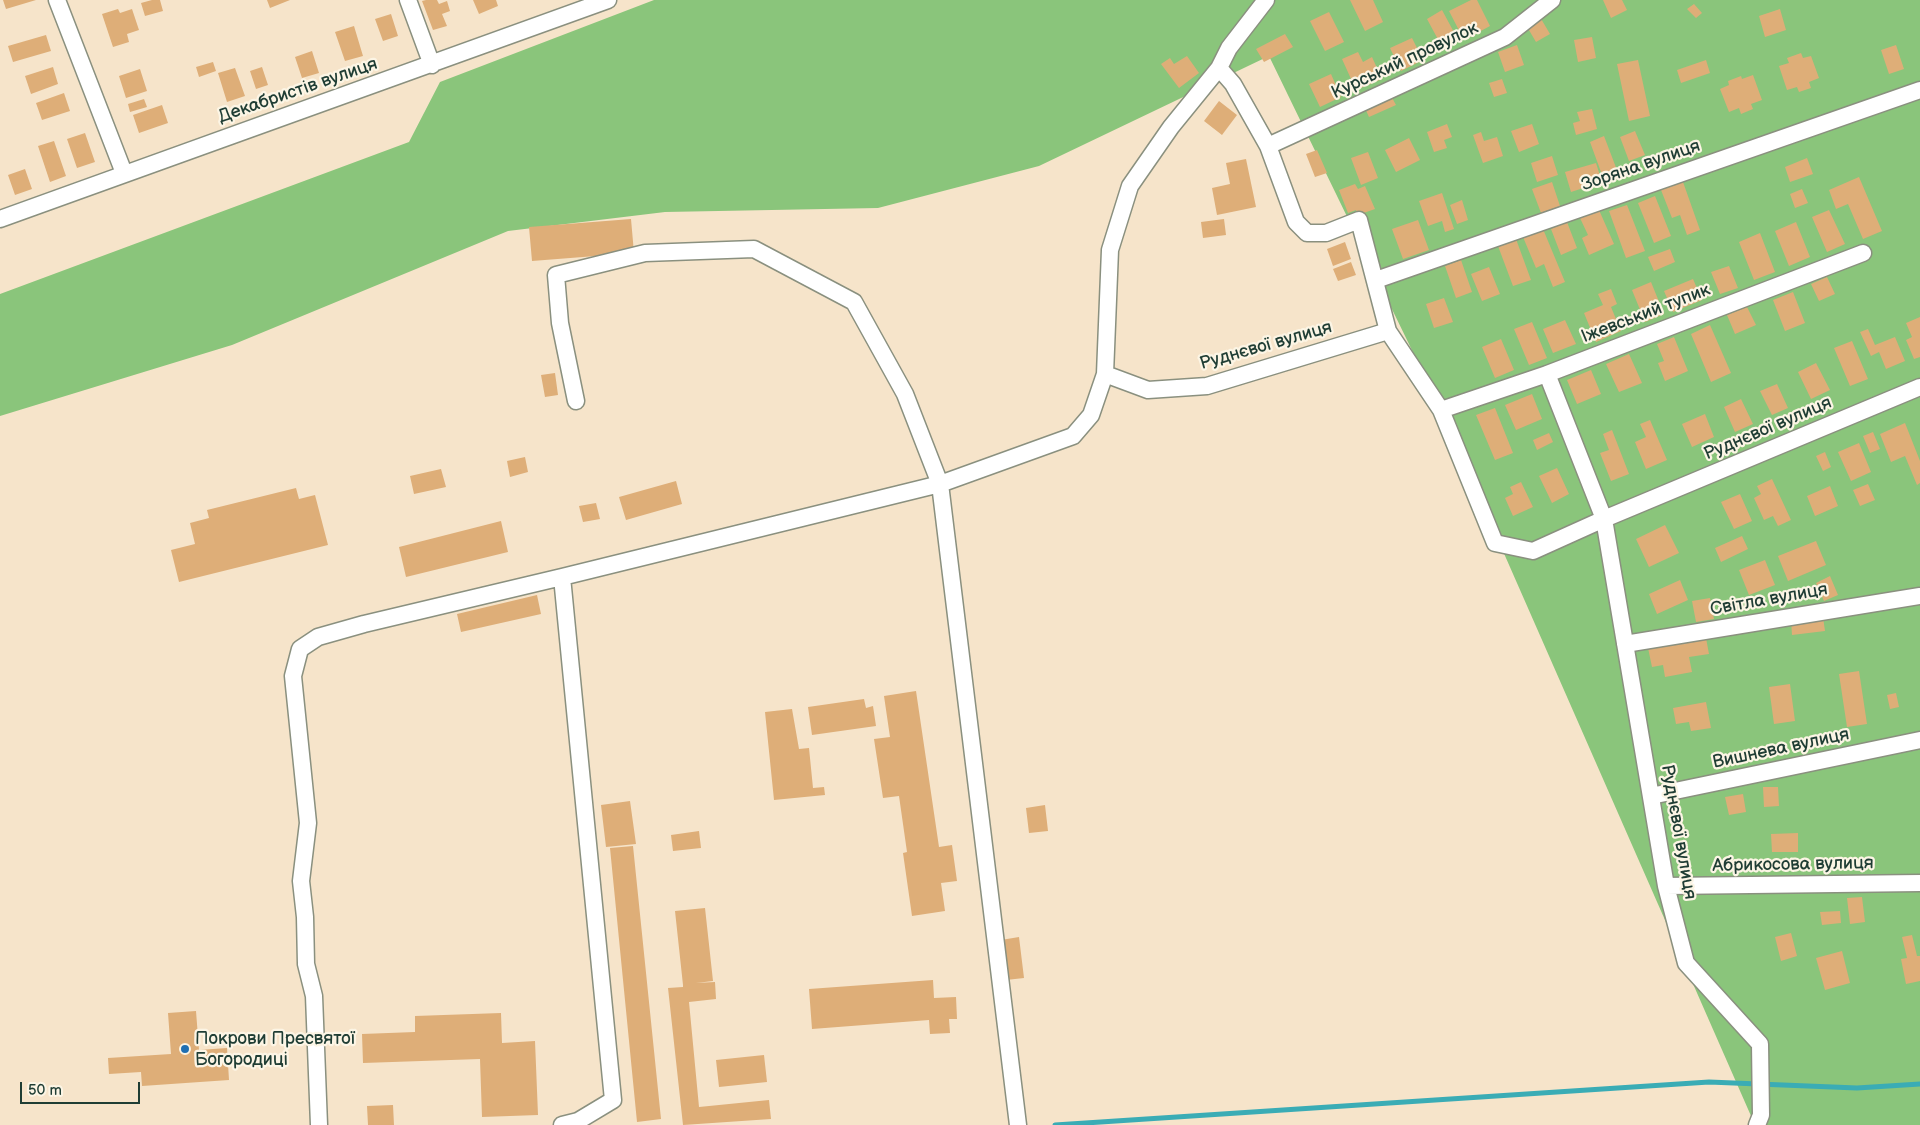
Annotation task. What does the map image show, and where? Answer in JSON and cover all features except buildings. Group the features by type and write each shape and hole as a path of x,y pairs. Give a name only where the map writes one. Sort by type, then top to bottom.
{"street":[{"path":"56,0 124,173"},
{"path":"408,0 432,65"},
{"name":"Декабристів вулиця","path":"0,219 124,173 432,65 608,0"},
{"path":"319,1125 314,996 306,964 305,917 301,881 308,823 293,676 300,649 318,637 364,624 562,578 940,484 1073,436 1091,415 1105,374 1110,250 1130,186 1171,126 1218,68 1229,48 1266,0"},
{"name":"Курський провулок","path":"1268,146 1504,37 1552,0"},
{"name":"Руднєвої вулиця","path":"1218,68 1233,84 1268,146 1296,222 1307,232 1326,233 1359,220 1388,331 1441,410 1495,543 1533,551 1604,519 1920,387"},
{"name":"Зоряна вулиця","path":"1376,280 1920,90"},
{"path":"576,401 560,323 556,275 645,253 754,248 854,302 905,394 940,484 1018,1125"},
{"name":"Іжевський тупик","path":"1441,410 1547,374 1863,252"},
{"name":"Руднєвої вулиця","path":"1105,374 1148,390 1207,386 1388,331"},
{"path":"1547,374 1604,519"},
{"name":"Руднєвої вулиця","path":"1604,519 1666,886 1686,963 1760,1044 1759,1120"},
{"path":"562,578 613,1100 578,1121 562,1125"},
{"name":"Світла вулиця","path":"1625,644 1920,596"},
{"name":"Вишнева вулиця","path":"1651,796 1920,740"},
{"name":"Абрикосова вулиця","path":"1666,886 1920,883"}],"green space":[{"path":"654,0 1920,0 1920,1125 1755,1125 1441,410 1269,56 1039,166 878,208 665,212 508,231 232,345 0,416 0,294 409,142 440,82"}],"waterway":[{"path":"1055,1125 1709,1082 1857,1088 1920,1084"}],"place":[{"name":"Покрови Пресвятої Богородиці","path":"185,1049"}]}
